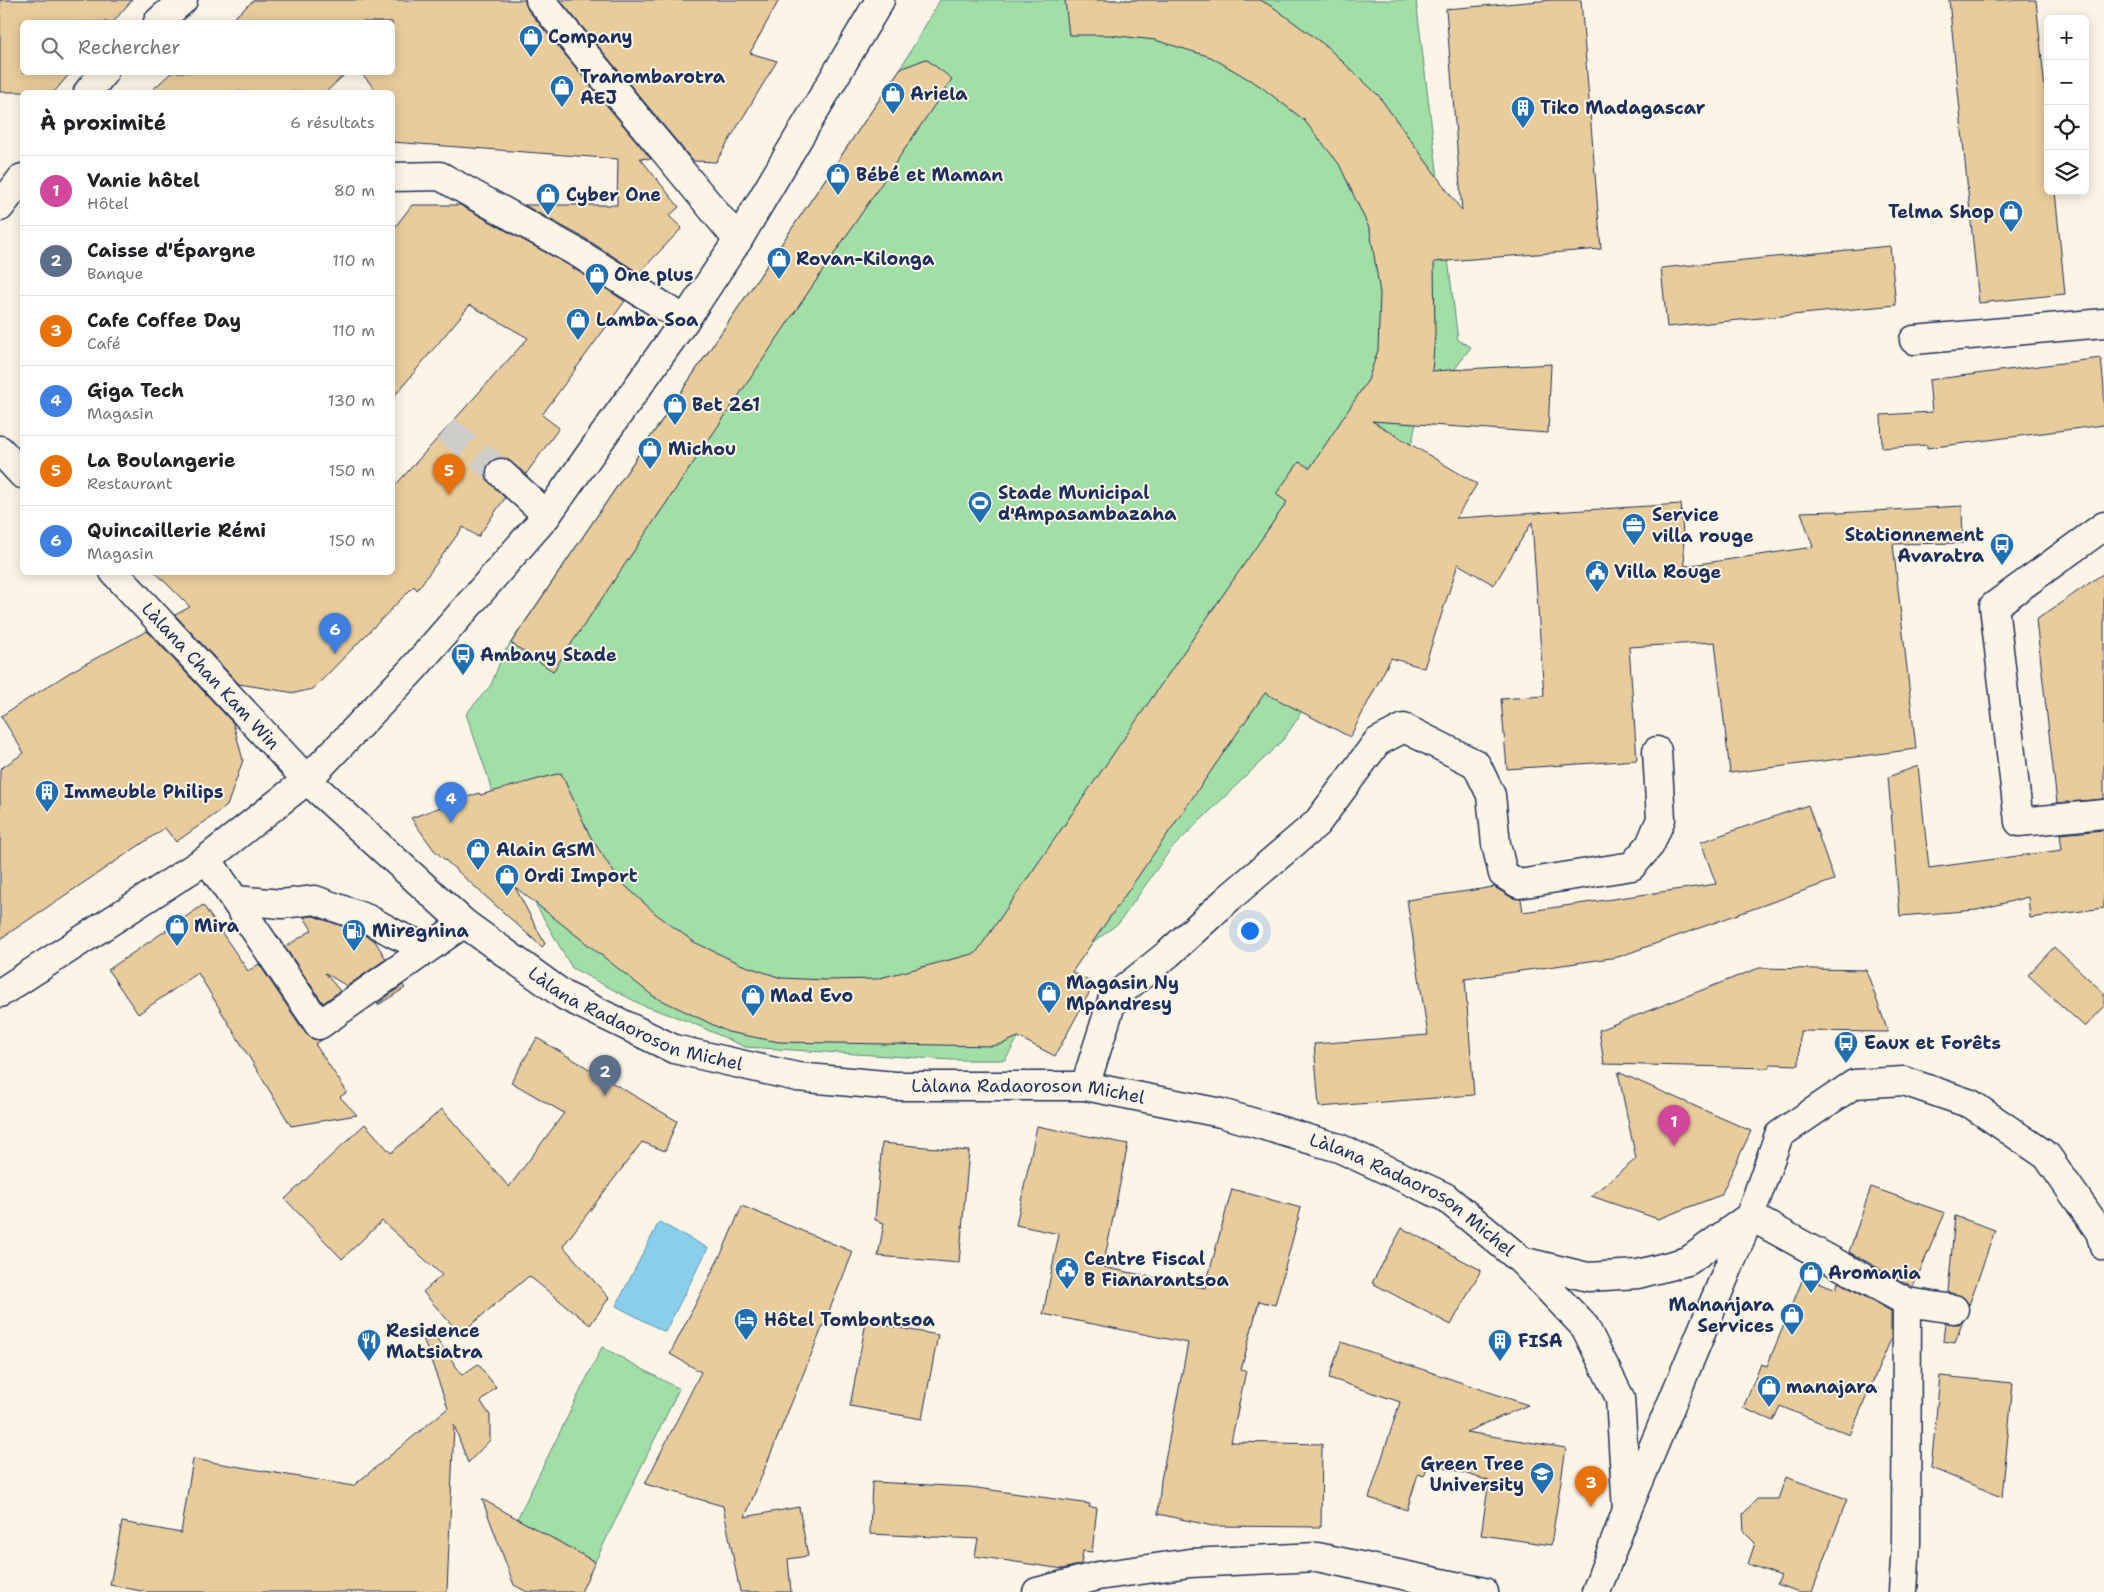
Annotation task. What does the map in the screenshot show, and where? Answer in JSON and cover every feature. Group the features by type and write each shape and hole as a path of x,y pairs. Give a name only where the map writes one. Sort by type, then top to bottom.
{"street":[{"path":"160,20 183,0"},
{"path":"540,0 738,240"},
{"path":"0,993 207,859 307,780 413,669 547,515 684,320 738,240 880,0"},
{"path":"90,90 102,75"},
{"path":"395,177 440,176 578,253 684,320"},
{"path":"0,207 20,181"},
{"path":"1914,340 2104,323"},
{"path":"0,450 20,472"},
{"path":"501,473 547,515"},
{"path":"2104,526 1994,606 2019,822 2104,814"},
{"name":"Làlana Chan Kam Win","path":"117,575 307,780"},
{"path":"1085,1086 1113,998 1168,954 1317,823 1376,742 1404,728 1476,764 1491,795 1496,844 1504,874 1519,884 1632,866 1650,845 1661,819 1657,751"},
{"name":"Làlana Radaoroson Michel","path":"307,780 464,923 565,996 674,1049 797,1077 895,1086 1085,1086 1221,1113 1339,1148 1445,1197 1522,1261 1585,1327 1620,1398 1627,1510"},
{"path":"207,859 318,1024 464,923"},
{"path":"235,900 282,904 315,900 368,919 395,934 428,948"},
{"path":"1596,1592 1627,1510 1750,1216 1779,1135 1854,1084 1904,1081 1971,1104 2047,1156 2100,1232 2104,1246"},
{"path":"1522,1261 1588,1277 1638,1274 1688,1261 1750,1216"},
{"path":"1750,1216 1908,1302 1954,1309"},
{"path":"1903,1592 1906,1543 1908,1302"},
{"path":"1037,1592 1098,1576 1190,1564 1317,1557 1484,1592"}],"green space":[{"name":"Stade Municipal d'Ampasambazaha","path":"940,0 1416,0 1458,340 1471,347 1416,423 1412,442 1361,512 1376,537 1298,718 1283,740 1170,850 1119,923 1060,967 1005,1060 952,1060 745,1047 690,1022 642,1005 572,968 511,861 487,774 466,714 491,685 503,654 900,69"},
{"path":"602,1347 679,1389 595,1562 517,1519"}],"water":[{"path":"659,1222 708,1248 665,1332 616,1306"}],"building":[{"path":"0,0 132,0 115,20 20,20 20,75 68,75 56,90 0,92"},
{"path":"254,0 525,0 528,10 651,159 640,158 679,207 669,216 682,228 639,273 586,239 524,205 617,205 618,159 395,142 395,90 376,90 363,75 395,75 395,20 231,20"},
{"path":"560,0 779,0 750,53 777,61 716,162 693,161"},
{"path":"1065,0 1260,0 1273,7 1326,46 1378,95 1462,211 1446,9 1552,0 1581,0 1601,249 1434,262 1435,334 1432,371 1551,364 1548,433 1372,421 1477,484 1456,518 1681,504 1685,566 1813,547 1801,512 1838,511 1838,513 1962,506 1963,543 1893,544 1916,749 1730,773 1715,642 1629,647 1637,760 1507,769 1501,699 1544,696 1532,522 1494,585 1458,564 1424,668 1391,658 1350,737 1265,693 1072,972 1094,984 1055,1056 1018,1037 992,1046 779,1042 728,1032 653,996 515,887 545,944 542,947 434,850 411,818 479,793 480,795 561,773 590,836 619,880 656,914 694,942 740,964 781,978 826,980 876,979 976,953 1287,502 1276,494 1299,462 1310,468 1368,380 1378,350 1380,293 1370,230 1339,164 1304,120 1260,86 1211,57 1155,40 1110,35 1069,35"},
{"path":"1949,0 2036,0 2044,80 2044,195 2055,195 2065,294 1979,303"},
{"path":"926,59 952,79 553,671 511,643 900,69"},
{"path":"169,75 344,75 328,90 152,90"},
{"path":"412,205 460,205 570,266 625,301 542,415 559,428 526,474 505,458 496,458 489,463 486,470 486,478 505,498 478,537 463,527 417,590 414,586 313,689 295,693 239,684 175,615 190,607 158,575 395,575 395,486 528,338 470,305 395,395 395,227"},
{"path":"1890,246 1896,305 1667,327 1661,268"},
{"path":"2101,358 2104,388 2104,425 1927,448 1927,445 1882,448 1881,415 1932,412 1929,380"},
{"path":"2104,573 2104,799 2057,803 2036,620"},
{"path":"147,631 233,723 243,760 227,806 176,842 165,828 0,939 0,769 24,753 1,716 72,671"},
{"path":"1918,766 1929,868 2062,850 2060,834 2104,830 2104,908 2030,918 2028,897 1977,910 1900,916 1888,777"},
{"path":"1808,805 1834,880 1618,957 1465,979 1474,1095 1319,1107 1314,1044 1428,1035 1407,900 1494,887 1511,897 1521,899 1523,912 1716,884 1701,842"},
{"path":"203,905 248,971 259,964 306,1034 313,1039 322,1040 315,1044 347,1092 340,1097 357,1115 291,1126 198,973 138,1014 108,970"},
{"path":"313,916 362,933 375,941 386,959 347,986 325,973 340,991 323,1003 285,947 312,930 304,917"},
{"path":"2054,947 2104,993 2104,1007 2085,1027 2028,975"},
{"path":"1759,968 1866,970 1888,1032 1800,1031 1799,1065 1770,1064 1770,1068 1604,1064 1599,1030"},
{"path":"403,985 405,988 377,1004"},
{"path":"537,1038 677,1121 665,1151 642,1142 563,1246 609,1298 590,1325 529,1276 460,1334 423,1292 442,1275 382,1221 342,1259 285,1199 365,1124 391,1153 442,1109 509,1187 564,1113 511,1082"},
{"path":"1618,1072 1751,1131 1721,1195 1658,1219 1591,1196 1636,1159"},
{"path":"1037,1126 1128,1144 1103,1267 1205,1288 1232,1189 1301,1208 1275,1305 1259,1301 1241,1370 1246,1371 1231,1442 1322,1444 1321,1527 1213,1526 1158,1514 1161,1480 1188,1343 1043,1314 1059,1234 1016,1225"},
{"path":"882,1143 969,1151 959,1263 878,1256 884,1223 875,1220"},
{"path":"1871,1187 1945,1213 1913,1287 1849,1252"},
{"name":"Hôtel Tombontsoa","path":"742,1206 853,1252 745,1517 799,1507 808,1556 788,1559 791,1592 740,1592 723,1506 645,1484 701,1372 670,1354 723,1250"},
{"path":"1955,1216 1995,1230 1969,1305 1963,1297 1948,1292"},
{"path":"1402,1228 1481,1270 1451,1325 1372,1283"},
{"path":"1804,1276 1836,1289 1838,1282 1891,1311 1891,1339 1850,1435 1780,1406 1773,1421 1743,1408 1761,1364 1767,1366"},
{"path":"1963,1321 1955,1343 1943,1341 1945,1323 1959,1324"},
{"path":"866,1322 938,1335 922,1419 850,1406"},
{"path":"433,1333 462,1375 478,1364 496,1387 481,1402 490,1415 490,1440 468,1463 454,1425 447,1592 147,1592 110,1585 122,1522 181,1533 193,1459 353,1486 448,1408 423,1338"},
{"path":"1341,1342 1528,1405 1466,1432 1566,1448 1551,1545 1481,1535 1489,1481 1429,1462 1424,1476 1418,1474 1407,1510 1369,1498 1400,1402 1329,1378"},
{"path":"1940,1376 2013,1383 2002,1497 1931,1468"},
{"path":"1786,1477 1847,1499 1812,1592 1799,1592 1777,1584 1781,1576 1748,1564 1755,1543 1744,1532 1743,1514 1757,1499 1778,1499"},
{"path":"872,1482 970,1487 1090,1504 1089,1507 1097,1508 1092,1552 1083,1551 1081,1564 1063,1569 975,1556 978,1539 870,1534"},
{"path":"482,1499 595,1562 581,1592 527,1592 514,1585"}],"tunnel":[{"path":"446,429 501,473"}],"place":[{"name":"Company","path":"531,58"},
{"name":"Tranombarotra AEJ","path":"562,108"},
{"name":"Ariela","path":"893,115"},
{"name":"Tiko Madagascar","path":"1523,129"},
{"name":"Bébé et Maman","path":"838,196"},
{"name":"Cyber One","path":"548,216"},
{"name":"Telma Shop","path":"2011,233"},
{"name":"Rovan-Kilonga","path":"779,280"},
{"name":"One plus","path":"597,296"},
{"name":"Lamba Soa","path":"578,341"},
{"name":"Bet 261","path":"675,426"},
{"name":"Michou","path":"650,470"},
{"name":"La Boulangerie","path":"449,495"},
{"name":"Stade Municipal d'Ampasambazaha","path":"980,524"},
{"name":"Service villa rouge","path":"1634,546"},
{"name":"Stationnement Avaratra","path":"2002,566"},
{"name":"Villa Rouge","path":"1597,593"},
{"name":"Quincaillerie Rémi","path":"335,654"},
{"name":"Ambany Stade","path":"463,676"},
{"name":"Immeuble Philips","path":"47,813"},
{"name":"Giga Tech","path":"451,823"},
{"name":"Alain GSM","path":"478,871"},
{"name":"Ordi Import","path":"507,897"},
{"name":"Mira","path":"177,947"},
{"name":"Miregnina","path":"354,952"},
{"name":"Magasin Ny Mpandresy","path":"1049,1014"},
{"name":"Mad Evo","path":"753,1017"},
{"name":"Eaux et Forêts","path":"1846,1064"},
{"name":"Caisse d'Épargne","path":"605,1096"},
{"name":"Vanie hôtel","path":"1674,1146"},
{"name":"Centre Fiscal B Fianarantsoa","path":"1067,1290"},
{"name":"Aromania","path":"1811,1294"},
{"name":"Mananjara Services","path":"1792,1336"},
{"name":"Hôtel Tombontsoa","path":"746,1341"},
{"name":"Residence Matsiatra","path":"369,1362"},
{"name":"FISA","path":"1500,1362"},
{"name":"manajara","path":"1769,1408"},
{"name":"Green Tree University","path":"1542,1495"},
{"name":"Cafe Coffee Day","path":"1591,1507"}]}
